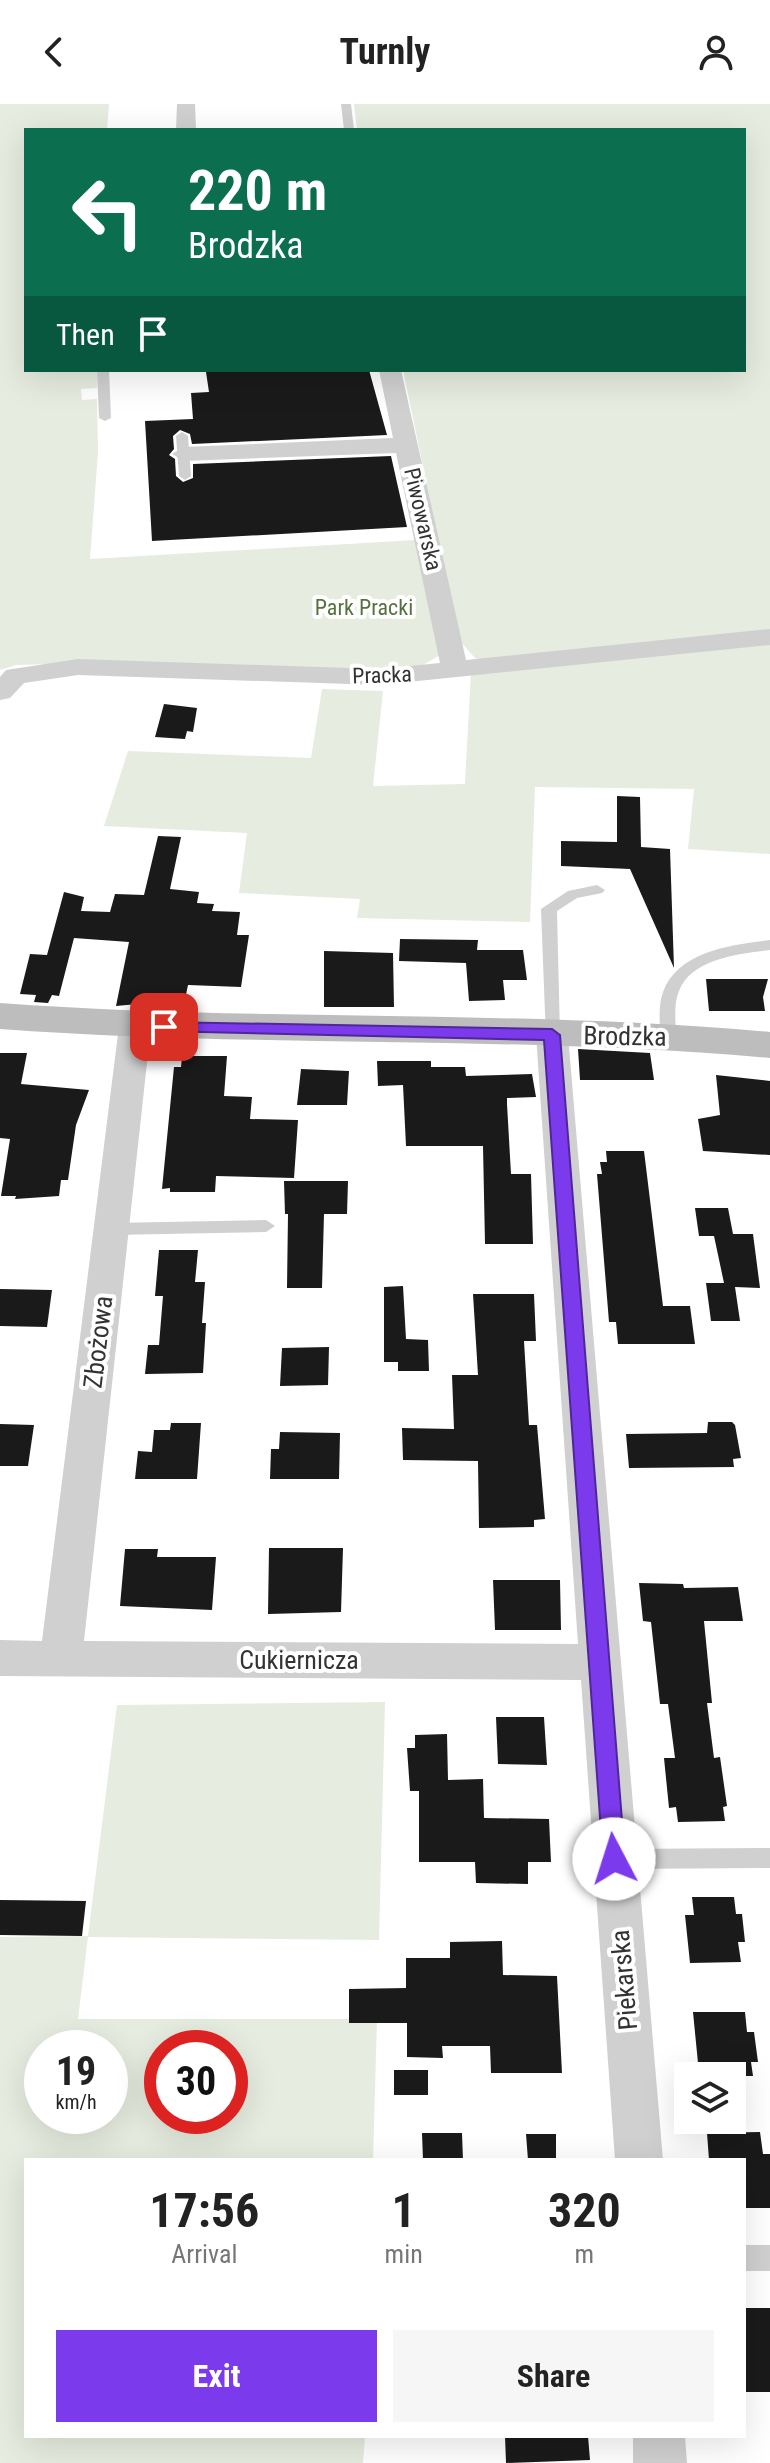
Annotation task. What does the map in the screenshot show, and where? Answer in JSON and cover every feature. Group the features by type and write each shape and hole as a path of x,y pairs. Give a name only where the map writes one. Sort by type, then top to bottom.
{"street":[{"path":"186,104 186,128"},
{"name":"Piwowarska","path":"390,372 455,669"},
{"path":"184,456 406,445"},
{"name":"Pracka","path":"0,692 16,676 78,667 414,676 455,669 770,637"},
{"name":"Brodzka","path":"0,1016 135,1026 668,1036 770,1045"},
{"name":"Zbożowa","path":"61,1658 135,1026"},
{"name":"Piekarska","path":"552,1035 598,1662 639,2158"},
{"name":"Cukiernicza","path":"0,1658 598,1662"},
{"path":"659,2438 660,2463"}],"lane":[{"path":"346,104 349,128"},
{"path":"103,372 105,418"},
{"path":"552,1035 549,909 573,894 597,890"},
{"path":"668,1036 671,991 682,975 705,960 770,945"},
{"path":"112,1229 266,1226"},
{"path":"614,1859 770,1858"},
{"path":"746,2258 770,2258"}],"green space":[{"name":"Park Pracki","path":"0,104 109,104 107,128 24,128 24,372 97,372 97,388 81,389 82,400 97,399 98,452 90,559 416,540 442,654 418,668 396,671 84,663 16,665 0,670"},
{"path":"354,104 770,104 770,632 486,661 475,658 459,640 403,372 746,372 746,128 357,128"},
{"path":"770,643 770,854 688,849 694,789 535,787 530,922 357,918 360,899 239,893 247,833 104,826 128,751 311,758 322,689 383,691 373,786 465,784 471,672"},
{"path":"385,1702 379,1940 88,1937 78,2019 377,2019 373,2158 24,2158 24,2438 365,2438 363,2463 0,2463 0,1937 88,1936 117,1705"}],"building":[{"path":"206,372 370,372 387,435 192,444 190,434 180,430 173,436 174,449 169,455 175,459 176,476 183,482 193,478 193,464 391,456 407,527 152,541 145,421 193,419 191,393 209,392"},
{"path":"164,704 197,708 193,732 187,731 185,739 155,737"},
{"path":"617,796 640,797 641,847 670,849 674,968 630,869 561,866 561,841 617,842"},
{"path":"158,836 181,837 170,889 199,892 197,903 214,904 212,911 240,912 237,935 249,935 241,987 188,985 183,1009 158,1008 159,1002 116,1006 129,942 74,938 59,996 52,995 48,1003 34,1002 36,995 20,994 30,954 47,955 64,892 84,897 81,911 110,912 115,894 144,895"},
{"path":"400,939 478,940 477,950 523,950 527,980 503,980 505,1000 469,1001 466,963 399,961"},
{"path":"324,951 393,953 394,1007 324,1007"},
{"path":"706,979 768,979 763,997 765,1011 709,1011"},
{"path":"578,1049 650,1053 654,1080 580,1080"},
{"path":"0,1053 27,1053 21,1084 89,1090 76,1125 68,1180 61,1180 59,1196 15,1199 16,1196 1,1196 10,1139 0,1138"},
{"path":"182,1056 227,1056 224,1096 252,1097 250,1119 298,1120 294,1178 216,1176 215,1192 170,1192 170,1188 162,1189 174,1067 181,1067"},
{"path":"377,1061 431,1061 431,1067 465,1067 466,1076 532,1074 536,1097 507,1098 507,1104 511,1174 531,1174 533,1244 485,1244 483,1146 406,1146 403,1085 378,1086"},
{"path":"301,1069 349,1071 347,1105 297,1105"},
{"path":"716,1075 770,1081 770,1155 703,1151 698,1119 720,1115"},
{"path":"606,1151 644,1151 663,1306 690,1306 695,1344 618,1344 616,1322 609,1322 597,1174 602,1174 600,1162 607,1162"},
{"path":"284,1181 348,1181 347,1214 324,1214 322,1288 287,1288 288,1214 285,1214"},
{"path":"695,1208 728,1208 733,1234 753,1234 760,1288 735,1287 740,1321 711,1321 706,1283 724,1283 714,1236 699,1236"},
{"path":"159,1250 198,1250 195,1282 205,1282 203,1373 145,1374 148,1345 159,1345 163,1296 155,1296"},
{"path":"403,1286 406,1339 428,1340 429,1371 398,1371 398,1362 384,1362 384,1287"},
{"path":"0,1289 52,1290 47,1327 0,1326"},
{"path":"473,1294 534,1294 536,1341 524,1341 529,1425 537,1425 545,1519 534,1520 534,1527 479,1528 478,1461 403,1460 402,1428 454,1429 452,1375 478,1375"},
{"path":"329,1347 328,1385 280,1386 282,1348"},
{"path":"708,1422 732,1422 735,1425 741,1458 733,1459 734,1467 629,1468 626,1434 707,1433"},
{"path":"171,1423 201,1423 197,1479 135,1479 138,1451 152,1452 154,1430 170,1430"},
{"path":"0,1424 34,1425 28,1466 0,1466"},
{"path":"280,1432 340,1433 339,1479 270,1479 271,1449 279,1449"},
{"path":"269,1548 343,1548 341,1612 268,1614"},
{"path":"125,1549 158,1549 157,1557 216,1557 212,1610 120,1606"},
{"path":"493,1580 560,1580 561,1630 495,1630"},
{"path":"639,1583 683,1584 684,1588 738,1587 743,1621 704,1621 712,1703 707,1703 714,1758 720,1757 727,1806 723,1807 725,1821 678,1822 676,1807 669,1808 664,1758 675,1758 668,1704 660,1704 651,1622 643,1621"},
{"path":"496,1717 544,1717 547,1765 498,1764"},
{"path":"447,1734 448,1780 483,1779 484,1818 549,1819 551,1862 528,1862 528,1884 476,1883 475,1862 419,1862 419,1791 410,1791 407,1748 415,1748 415,1735"},
{"path":"692,1897 734,1897 736,1914 742,1914 745,1942 738,1942 741,1962 690,1963 685,1915 694,1915"},
{"path":"0,1900 86,1901 82,1936 0,1935"},
{"path":"502,1941 503,1975 557,1976 562,2073 491,2073 490,2046 442,2046 443,2058 407,2057 407,2023 349,2023 349,1989 406,1988 406,1958 450,1958 450,1942"},
{"path":"693,2012 745,2012 747,2032 754,2032 758,2062 751,2062 753,2076 746,2076 746,2062 698,2062"},
{"path":"394,2070 428,2070 428,2095 394,2095"},
{"path":"760,2132 763,2154 770,2154 770,2208 746,2208 746,2158 709,2158 707,2134"},
{"path":"422,2133 462,2133 463,2158 423,2158"},
{"path":"526,2134 556,2134 556,2158 528,2158"},
{"path":"746,2308 770,2308 770,2392 746,2392"},
{"path":"505,2438 588,2438 590,2460 506,2463"}],"route":[{"path":"164,1027 552,1035 614,1859"}]}
